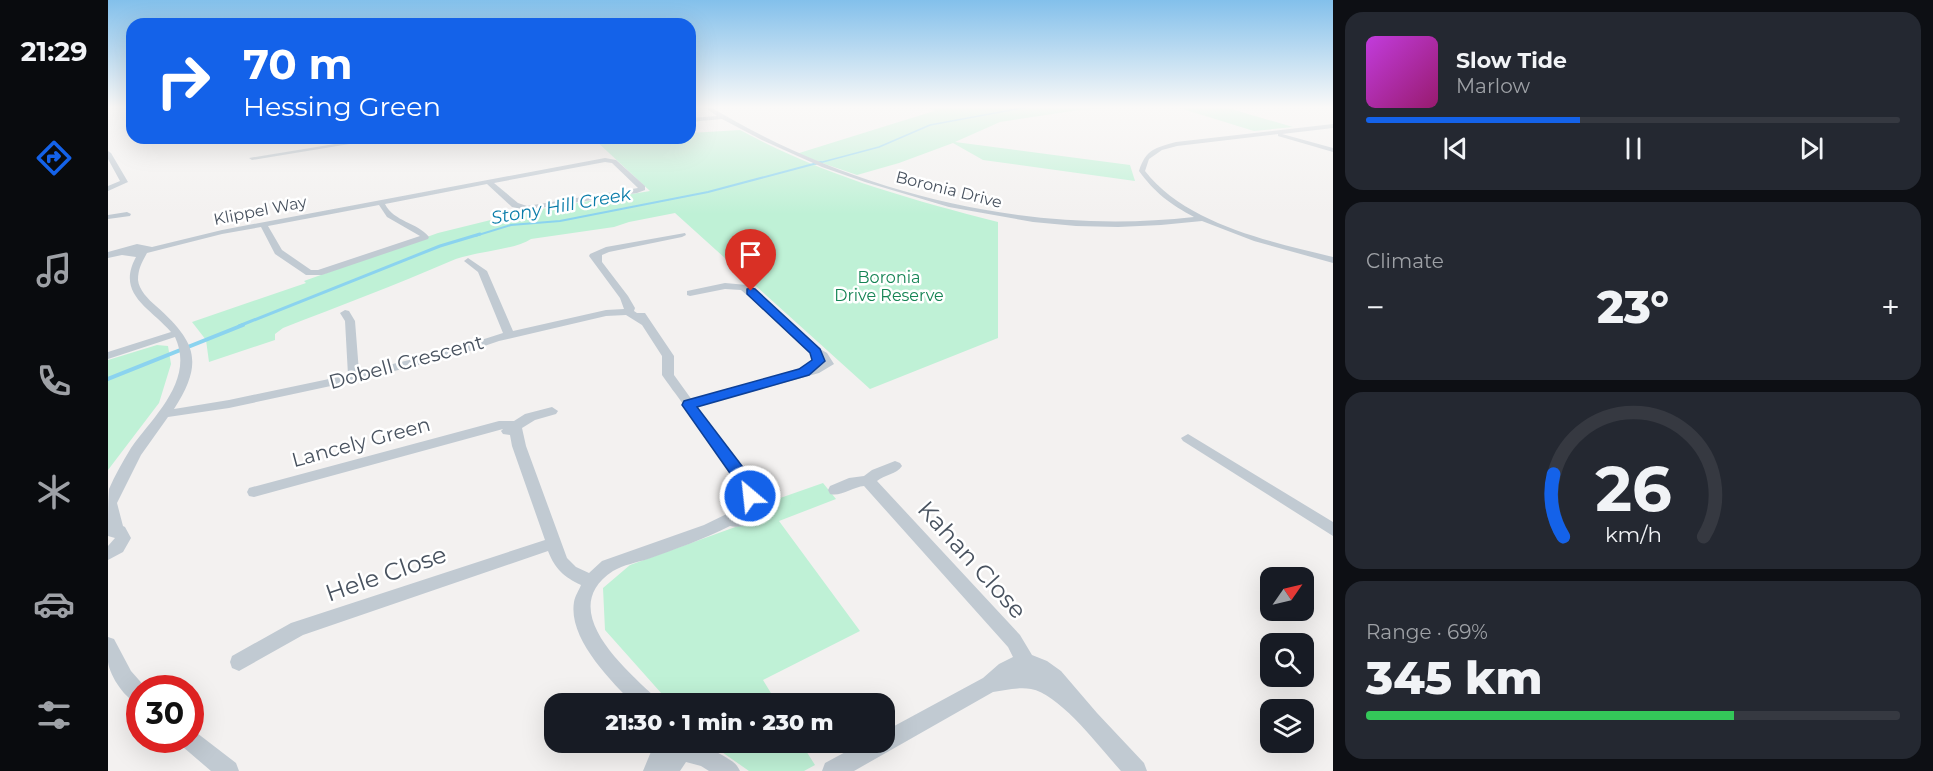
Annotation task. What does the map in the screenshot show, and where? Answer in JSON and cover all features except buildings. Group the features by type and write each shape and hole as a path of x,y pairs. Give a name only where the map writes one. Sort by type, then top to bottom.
{"street":[{"name":"Boronia Drive","path":"771,142 804,159 930,201 1033,221 1143,225 1204,218"},
{"path":"1194,142 1160,149 1146,158 1142,171 1154,189 1167,199 1204,218 1278,245 1333,260"},
{"path":"1305,142 1333,150"},
{"path":"252,158 344,144"},
{"path":"108,153 124,182 108,189"},
{"name":"Klippel Way","path":"108,256 130,256 170,244 355,206 383,204 401,197 592,162 607,161 616,164 642,188 522,208 491,182"},
{"path":"266,226 278,252 313,274 407,243 420,236 415,230 396,220 383,204"},
{"path":"108,217 127,214"},
{"path":"637,693 598,653 585,630 582,612 585,595 592,582 608,566 728,523 752,517 760,508 761,502 668,375 668,356 643,322 629,310 598,261 597,256 600,252 612,248 682,235"},
{"path":"109,555 123,538 123,534 112,530 109,505 135,454 165,412 182,382 188,364 188,356 179,335 138,295 133,284 130,256 145,250"},
{"path":"468,261 482,271 509,334"},
{"path":"689,405 804,372 815,371 828,364 823,355 744,287 725,285 690,293"},
{"name":"Dobell Crescent","path":"165,412 205,408 354,377 451,354 509,334 629,310"},
{"path":"345,313 350,321 354,377"},
{"path":"108,356 179,335"},
{"name":"Lancely Green","path":"254,492 478,432 510,429 530,417 552,411"},
{"path":"510,429 519,446 560,561 570,572 592,582"},
{"path":"1188,438 1333,530"},
{"path":"835,490 854,482 868,481 895,465"},
{"name":"Kahan Close","path":"868,481 1014,641 1027,670"},
{"name":"Hele Close","path":"238,662 297,629 554,543"},
{"path":"108,645 126,679"},
{"path":"833,771 990,684 1027,670 1081,711 1136,771"},
{"path":"204,751 228,771"},
{"path":"654,771 668,753"},
{"path":"667,771 672,753"},
{"path":"695,753 729,771"}],"green space":[{"name":"Boronia Drive Reserve","path":"764,142 866,184 998,222 998,338 870,389 675,213 614,227 531,239 514,246 460,258 283,328 275,334 275,340 209,362 206,340 192,322 306,283 304,281 438,233 523,212 650,191 599,144"},
{"path":"835,142 955,142 1130,165 1135,181 983,160 953,143 899,163 857,175 796,154"},
{"path":"157,345 168,346 171,364 159,403 108,470 108,360"},
{"path":"823,483 836,499 779,521 860,631 763,680 771,693 661,693 605,630 603,588 630,565 752,521 766,503"},
{"path":"723,753 807,753 815,765 804,771 749,771"}],"waterway":[{"name":"Stony Hill Creek","path":"815,164 891,142"},
{"name":"Stony Hill Creek","path":"475,236 511,225 560,221 708,192 821,162"},
{"name":"Stony Hill Creek","path":"239,326 440,246 480,234"},
{"name":"Stony Hill Creek","path":"108,379 243,325"}],"route":[{"path":"750,496 739,474 689,405 804,372 817,365 819,361 816,351 751,291"}]}
